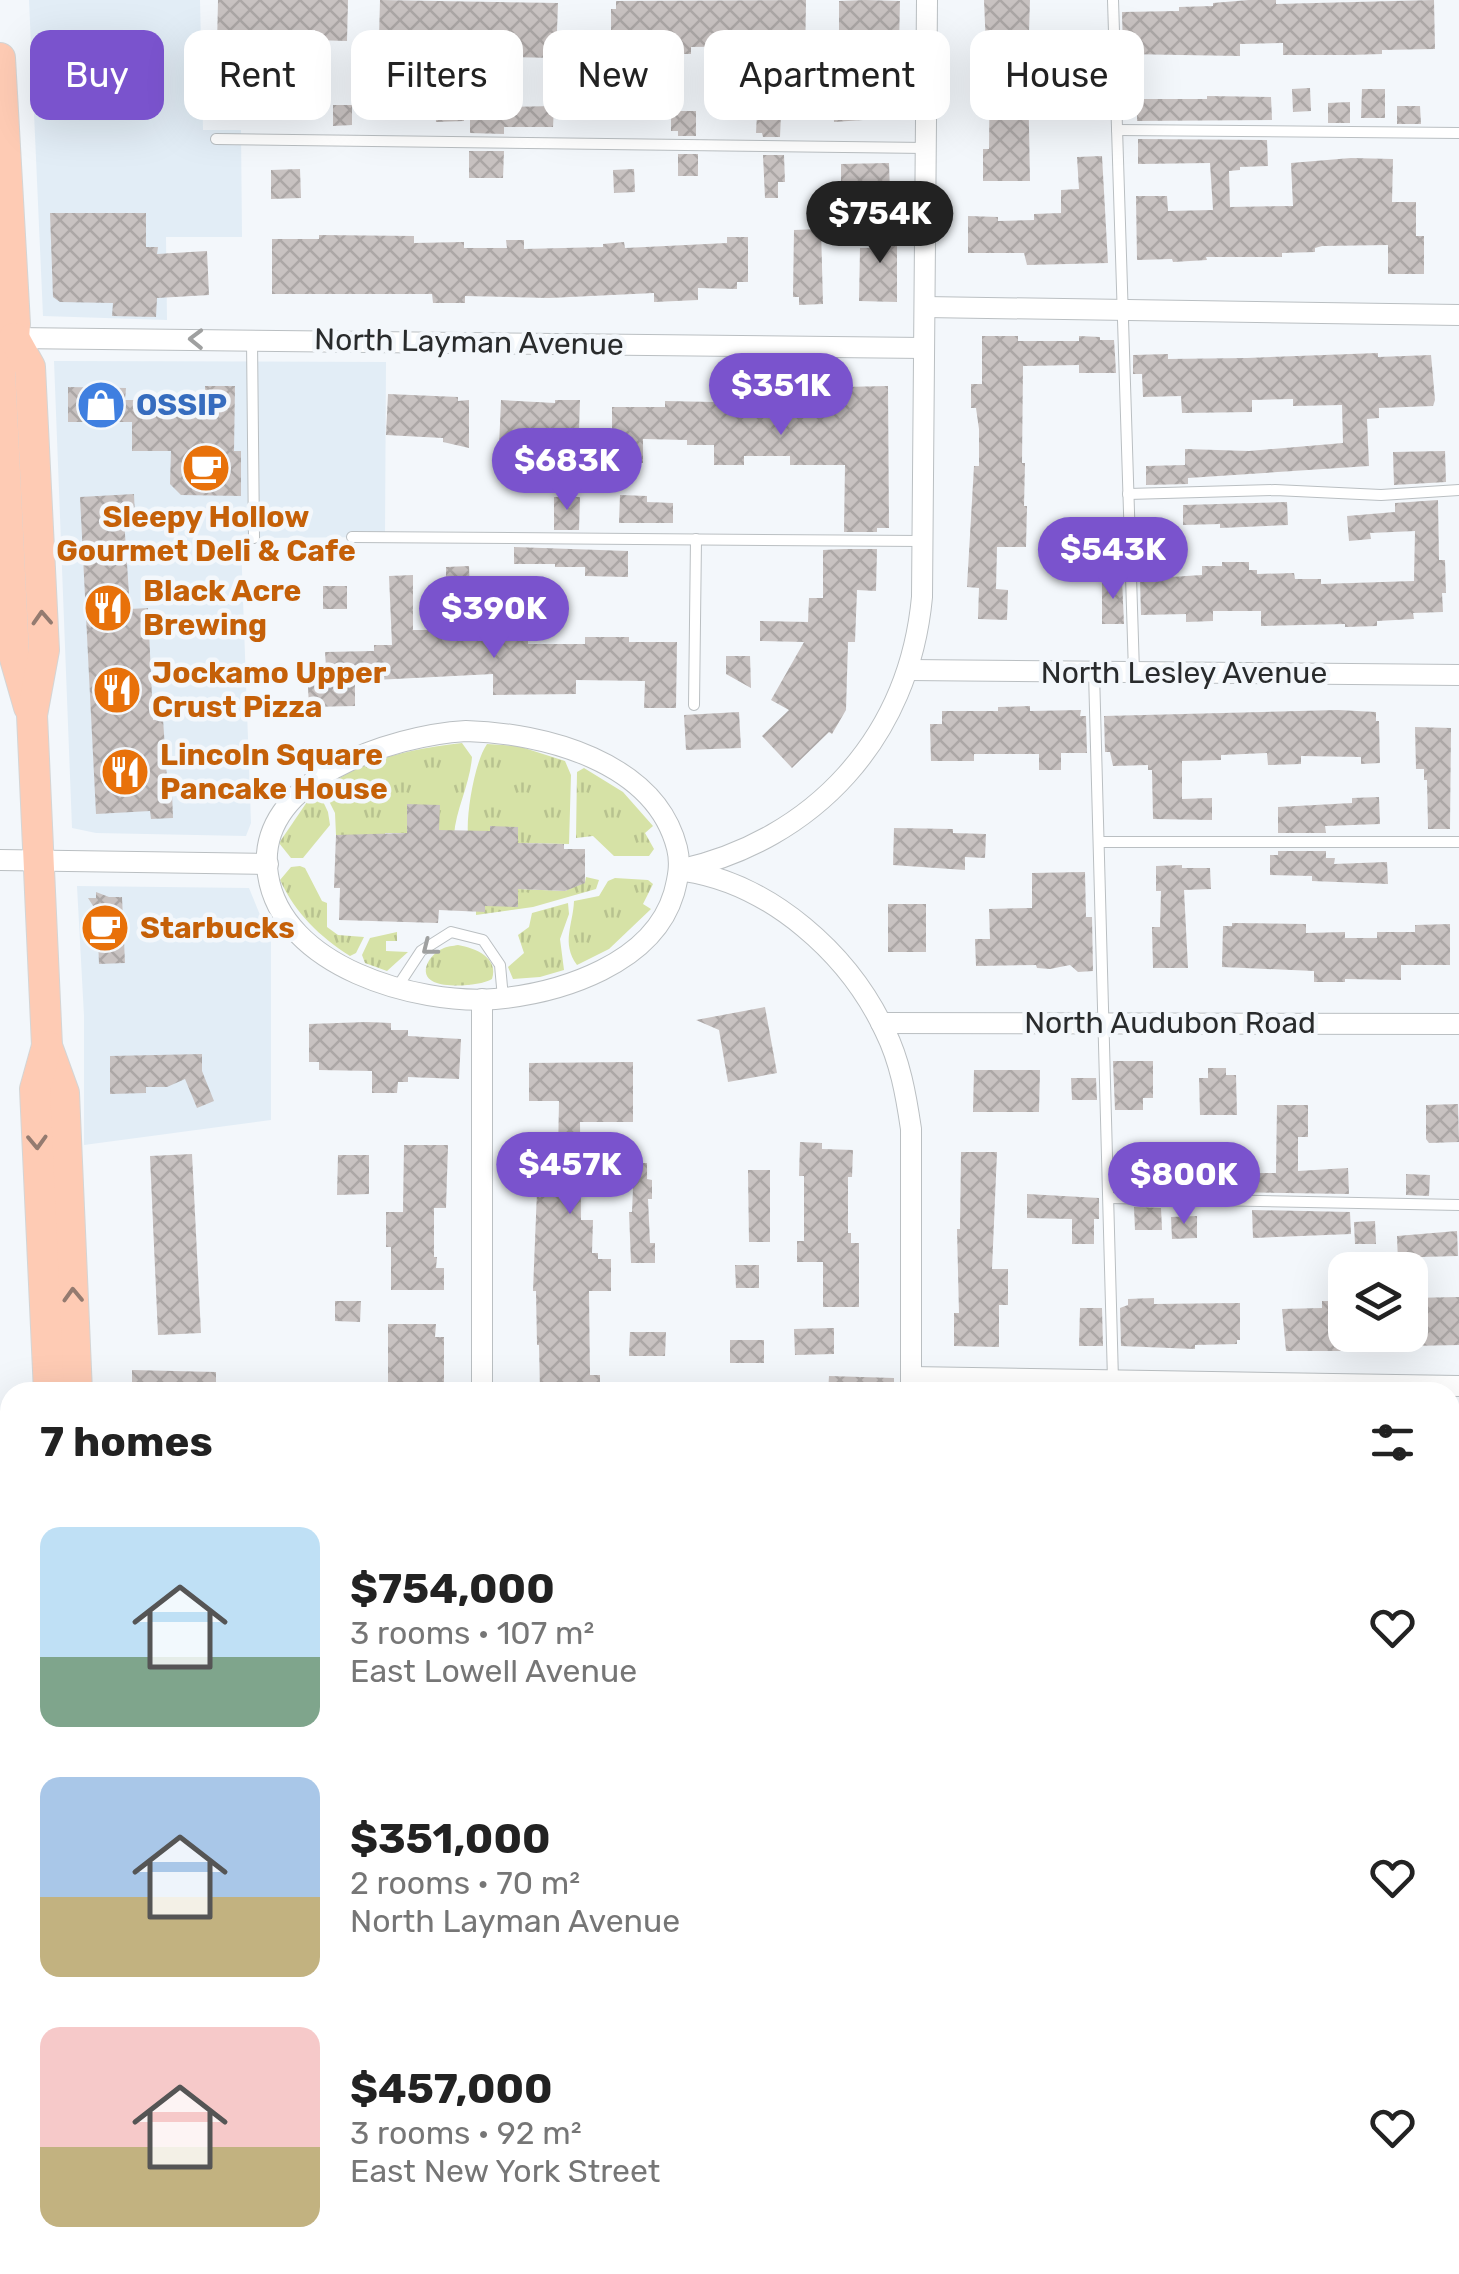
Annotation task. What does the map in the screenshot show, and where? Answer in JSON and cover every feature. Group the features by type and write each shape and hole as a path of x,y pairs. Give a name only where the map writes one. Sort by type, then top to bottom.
{"main road":[{"path":"0,58 14,338 0,370 14,655 32,715 48,1046 64,1093 77,1382"},
{"path":"48,1046 35,1089 49,1382"}],"street":[{"path":"678,870 755,845 813,808 868,749 909,670 921,607 927,0"},
{"path":"925,307 1459,315"},
{"name":"North Layman Avenue","path":"14,338 924,348"},
{"name":"North Lesley Avenue","path":"909,670 1459,675"},
{"path":"447,732 487,732 568,748 622,775 645,795 664,820 676,844 678,870 665,914 639,945 606,967 571,983 492,998 441,998 396,989 334,962 296,929 275,898 268,864 270,844 282,816 308,787 341,764 406,739 447,732"},
{"path":"0,860 268,864"},
{"path":"678,870 724,880 792,918 836,958 881,1023 904,1089 911,1128 911,1382"},
{"path":"482,1382 492,998"},
{"name":"North Audubon Road","path":"881,1023 1459,1024"},
{"path":"1099,1382 1228,1382"}],"lane":[{"path":"1113,0 1134,672"},
{"path":"1117,130 1459,134"},
{"path":"216,139 926,148"},
{"path":"252,340 254,538"},
{"path":"1128,494 1331,490 1381,494 1459,490"},
{"path":"352,537 922,542"},
{"path":"694,704 696,539"},
{"path":"1094,672 1112,1380"},
{"path":"1099,842 1459,842"},
{"path":"396,989 420,951 451,932 483,940 500,964 492,998"},
{"path":"1109,1198 1459,1205"}],"shaded area":[{"path":"29,0 200,0 201,30 184,30 184,120 203,120 203,130 241,130 242,237 166,237 167,320 43,316 34,120 164,120 164,30 30,30"},
{"path":"54,361 386,362 385,537 247,538 241,543 251,823 246,836 96,833 72,828"},
{"path":"77,886 249,888 271,934 271,1120 84,1145 84,1016"}],"green space":[{"path":"462,743 472,757 454,835 439,834 407,805 407,833 385,833 385,841 336,835 335,813 323,789 355,770 389,757"},
{"path":"487,744 518,746 565,761 571,775 569,844 518,843 518,827 490,835 468,835 472,788"},
{"path":"584,768 623,792 653,826 645,833 654,849 649,856 614,856 593,836 576,838 577,772"},
{"path":"319,793 330,825 303,858 291,858 279,843 307,802"},
{"path":"300,866 327,903 327,927 338,935 364,937 356,953 350,956 328,940 293,903 280,880 291,867"},
{"path":"586,877 599,880 596,889 533,907 476,915 476,911 485,911 485,906 518,906 518,889 565,891 585,882"},
{"path":"648,880 653,884 643,904 651,909 609,949 577,965 569,941 574,901 599,896 608,881"},
{"path":"568,903 569,914 560,939 564,970 513,979 508,967 524,953 518,935 529,927 532,913"},
{"path":"397,932 397,941 386,941 386,951 408,952 387,971 365,963 362,955 370,938"},
{"path":"458,945 489,960 492,979 455,986 429,978 426,969 433,955"}],"building":[{"path":"218,0 348,0 347,41 331,41 331,30 217,30"},
{"path":"380,0 558,3 557,30 543,30 543,58 523,57 523,30 379,30"},
{"path":"806,0 806,30 704,30 704,47 691,47 691,54 684,54 684,30 611,30 611,9 616,9 616,1"},
{"path":"984,0 1030,0 1029,30 985,30"},
{"path":"1434,0 1435,49 1283,55 1283,43 1240,44 1240,56 1144,54 1144,30 1122,30 1122,12 1179,11 1179,7 1213,3"},
{"path":"839,1 900,1 899,30 839,30"},
{"path":"1310,88 1311,111 1293,112 1292,89"},
{"path":"1362,89 1385,89 1385,118 1361,118"},
{"path":"1271,97 1272,120 1137,121 1144,120 1144,99"},
{"path":"1350,102 1350,123 1328,123 1328,103"},
{"path":"333,105 351,105 352,125 333,126"},
{"path":"543,106 543,120 553,120 553,127 504,127 504,134 470,133 470,120 523,120 523,107"},
{"path":"1397,106 1420,106 1421,124 1397,124"},
{"path":"684,111 696,111 696,136 678,136 678,131 671,131 671,120 684,120"},
{"path":"757,120 781,120 780,137 756,133"},
{"path":"989,120 1029,120 1030,181 983,181 983,149 989,149"},
{"path":"1138,139 1267,140 1268,166 1229,171 1230,207 1293,206 1291,163 1393,159 1392,202 1416,202 1416,236 1424,236 1424,274 1388,274 1388,245 1322,246 1315,248 1315,252 1282,253 1282,257 1137,260 1136,196 1167,196 1168,211 1213,210 1210,163 1138,164"},
{"path":"469,151 504,151 503,178 469,178"},
{"path":"678,154 698,154 698,176 678,176"},
{"path":"763,155 784,155 785,182 778,182 778,198 765,198"},
{"path":"1102,156 1108,263 1027,265 1024,253 968,253 968,216 998,217 998,221 1034,220 1034,214 1061,213 1061,190 1079,189 1077,157"},
{"path":"889,163 890,194 847,194 847,187 841,187 841,164"},
{"path":"300,169 301,198 271,199 271,170"},
{"path":"634,169 635,192 614,193 613,170"},
{"path":"50,213 146,213 146,247 158,247 157,254 207,251 209,295 157,298 156,317 112,316 113,303 60,302 53,297"},
{"path":"897,220 897,302 859,301 860,248 876,248 876,221"},
{"path":"821,229 823,304 799,305 799,297 793,297 794,230"},
{"path":"319,235 414,236 414,243 464,242 464,248 507,248 506,240 524,240 524,249 603,247 624,242 625,248 727,243 727,237 748,237 748,282 737,282 737,289 698,288 698,300 654,302 654,293 549,298 465,296 465,303 433,303 432,294 272,294 272,239 319,239"},
{"path":"982,336 1018,336 1018,341 1079,341 1079,336 1114,340 1116,373 1079,373 1079,365 1023,366 1026,547 997,547 996,589 1008,590 1007,620 978,619 979,588 967,587 974,466 979,466 979,429 976,408 971,408 971,384 982,384"},
{"path":"1378,353 1378,357 1431,355 1435,400 1433,406 1379,408 1379,418 1367,419 1369,466 1188,478 1188,484 1146,485 1146,466 1185,465 1185,449 1249,451 1343,443 1342,405 1293,406 1293,399 1252,400 1252,412 1182,413 1181,396 1143,397 1142,374 1133,374 1133,355 1168,354 1168,359"},
{"path":"205,386 235,386 234,451 241,451 241,496 181,495 170,484 171,451 132,451 132,422 68,422 68,387 126,388 125,400 205,400"},
{"path":"888,386 889,528 877,528 877,532 844,532 845,465 790,465 790,456 744,456 744,465 714,465 714,445 643,439 643,463 612,462 612,407 665,407 665,401 714,402 714,394 843,395 843,387"},
{"path":"388,394 469,400 469,448 443,442 443,438 386,435"},
{"path":"501,400 580,400 578,461 555,460 552,448 499,447"},
{"path":"1445,451 1446,482 1394,485 1393,452"},
{"path":"134,494 135,518 124,519 130,609 148,608 153,720 163,719 173,818 151,819 150,811 96,814 80,497"},
{"path":"620,495 647,496 647,502 673,503 673,523 619,523"},
{"path":"554,497 580,497 579,530 554,530"},
{"path":"1438,500 1439,560 1445,560 1443,612 1413,613 1414,619 1377,621 1377,626 1345,627 1261,626 1261,611 1213,611 1213,621 1186,622 1186,614 1141,615 1140,579 1202,575 1202,566 1222,566 1222,562 1249,562 1249,570 1257,570 1257,574 1294,573 1295,579 1321,579 1321,584 1414,581 1415,531 1370,533 1371,539 1349,541 1347,516 1395,512 1395,503"},
{"path":"1287,502 1288,525 1183,525 1183,505"},
{"path":"514,547 628,551 628,577 585,576 585,567 514,564"},
{"path":"877,549 876,591 857,590 855,642 848,642 846,710 832,734 829,732 792,768 762,736 789,710 771,700 804,642 760,641 760,621 808,622 809,598 823,598 823,550"},
{"path":"469,566 470,594 446,595 446,567"},
{"path":"413,575 413,630 443,630 444,638 528,634 528,644 585,644 585,637 677,642 676,708 644,708 645,681 576,680 576,694 493,695 493,674 355,681 355,706 309,707 307,667 326,667 325,652 374,651 374,645 392,645 389,576"},
{"path":"1122,579 1124,624 1102,624 1102,580"},
{"path":"323,586 347,586 347,609 323,609"},
{"path":"726,656 750,656 751,688 726,674"},
{"path":"1030,706 1030,711 1081,710 1080,716 1086,716 1087,753 1061,753 1061,770 1039,770 1039,754 974,754 974,761 931,761 930,724 942,724 942,711 998,711 998,707"},
{"path":"739,712 741,748 686,750 684,715"},
{"path":"1376,712 1380,763 1361,764 1361,757 1301,756 1301,764 1268,765 1267,753 1182,761 1182,799 1212,798 1212,820 1153,819 1152,770 1148,770 1148,765 1113,766 1110,752 1105,752 1104,716"},
{"path":"1415,727 1451,728 1450,829 1428,829 1427,780 1424,769 1416,769"},
{"path":"1379,797 1380,824 1325,826 1326,833 1278,833 1278,807 1352,803 1352,798"},
{"path":"407,804 440,805 439,830 518,827 518,843 564,844 564,849 585,849 585,883 565,891 518,889 518,907 485,906 485,912 439,910 438,923 339,920 340,888 334,888 336,835 407,833"},
{"path":"894,828 986,834 985,858 965,857 965,870 893,865"},
{"path":"1278,851 1326,851 1326,858 1335,858 1334,864 1387,862 1388,884 1270,875 1270,855 1278,855"},
{"path":"1156,866 1210,868 1211,889 1184,890 1188,968 1153,968 1152,927 1160,927 1161,891 1156,891"},
{"path":"1085,872 1086,917 1092,917 1093,971 1078,972 1070,965 1050,969 1036,965 976,966 975,939 990,939 989,909 1032,908 1032,873"},
{"path":"96,892 122,897 125,963 99,964 97,912 88,898 96,898"},
{"path":"888,904 926,904 926,952 888,952"},
{"path":"1306,924 1306,933 1345,932 1345,938 1377,938 1377,932 1415,932 1415,925 1450,924 1450,965 1401,965 1401,980 1345,982 1314,982 1314,971 1222,967 1223,926"},
{"path":"765,1007 777,1073 728,1082 719,1030 696,1020"},
{"path":"391,1023 391,1030 408,1030 408,1036 461,1039 459,1079 408,1077 408,1082 398,1082 397,1093 372,1093 372,1071 319,1070 319,1062 309,1062 309,1024"},
{"path":"202,1054 202,1071 214,1101 197,1108 185,1079 167,1087 146,1087 146,1093 110,1094 110,1056"},
{"path":"1113,1061 1153,1061 1153,1098 1143,1098 1143,1110 1115,1110"},
{"path":"633,1062 633,1122 580,1122 581,1220 593,1220 592,1253 598,1253 598,1259 611,1259 611,1291 589,1291 590,1375 600,1375 600,1382 540,1382 533,1291 537,1191 526,1191 526,1154 558,1154 559,1101 529,1101 529,1063"},
{"path":"1208,1068 1226,1068 1226,1075 1236,1075 1237,1115 1200,1115 1199,1078 1208,1078"},
{"path":"974,1070 1040,1070 1039,1112 973,1112"},
{"path":"1071,1078 1096,1078 1097,1100 1072,1100"},
{"path":"1458,1104 1459,1142 1429,1143 1426,1105"},
{"path":"1277,1105 1308,1105 1308,1137 1298,1137 1298,1171 1348,1168 1349,1194 1227,1192 1227,1173 1276,1173"},
{"path":"800,1142 822,1143 822,1149 853,1150 852,1177 848,1177 848,1233 851,1243 859,1243 859,1307 823,1307 823,1262 797,1262 797,1241 804,1241"},
{"path":"404,1145 448,1145 446,1208 434,1208 434,1257 436,1268 444,1268 444,1290 391,1290 386,1212 403,1212"},
{"path":"961,1152 997,1152 992,1269 1008,1269 1008,1305 999,1305 999,1347 954,1346 954,1313 959,1313 957,1229"},
{"path":"192,1154 201,1333 158,1335 150,1156"},
{"path":"338,1155 369,1155 369,1194 337,1195"},
{"path":"634,1163 647,1163 647,1179 652,1180 652,1199 648,1199 655,1263 631,1263 629,1212"},
{"path":"748,1170 770,1170 770,1242 749,1242"},
{"path":"1133,1170 1160,1170 1161,1190 1133,1190"},
{"path":"1406,1174 1430,1175 1429,1196 1406,1195"},
{"path":"1027,1194 1099,1198 1094,1244 1072,1244 1072,1219 1027,1218"},
{"path":"1134,1207 1161,1208 1162,1230 1135,1230"},
{"path":"1252,1210 1350,1212 1351,1234 1253,1238"},
{"path":"1197,1216 1197,1238 1172,1239 1171,1217"},
{"path":"1375,1221 1376,1244 1355,1244 1354,1222"},
{"path":"1457,1231 1458,1256 1398,1252 1397,1236"},
{"path":"735,1265 759,1265 759,1288 736,1288"},
{"path":"1459,1297 1459,1345 1428,1346 1428,1298"},
{"path":"1154,1298 1154,1304 1240,1303 1240,1340 1237,1344 1195,1345 1195,1349 1121,1346 1120,1308 1128,1305 1128,1299"},
{"path":"335,1301 361,1301 360,1322 335,1321"},
{"path":"1322,1301 1328,1301 1328,1351 1286,1351 1282,1309 1322,1308"},
{"path":"1080,1308 1102,1308 1103,1346 1079,1346"},
{"path":"388,1324 436,1324 435,1337 444,1337 444,1382 388,1382"},
{"path":"834,1328 834,1354 795,1355 794,1329"},
{"path":"630,1332 666,1332 665,1356 629,1356"},
{"path":"730,1340 764,1340 764,1363 730,1363"},
{"path":"132,1370 216,1372 216,1382 132,1382"},
{"path":"829,1376 894,1378 894,1382 829,1382"}],"place":[{"name":"OSSIP","path":"101,405"},
{"name":"Sleepy Hollow Gourmet Deli & Cafe","path":"206,468"},
{"name":"Black Acre Brewing","path":"108,608"},
{"name":"Jockamo Upper Crust Pizza","path":"117,690"},
{"name":"Lincoln Square Pancake House","path":"125,772"},
{"name":"Starbucks","path":"105,928"}]}
